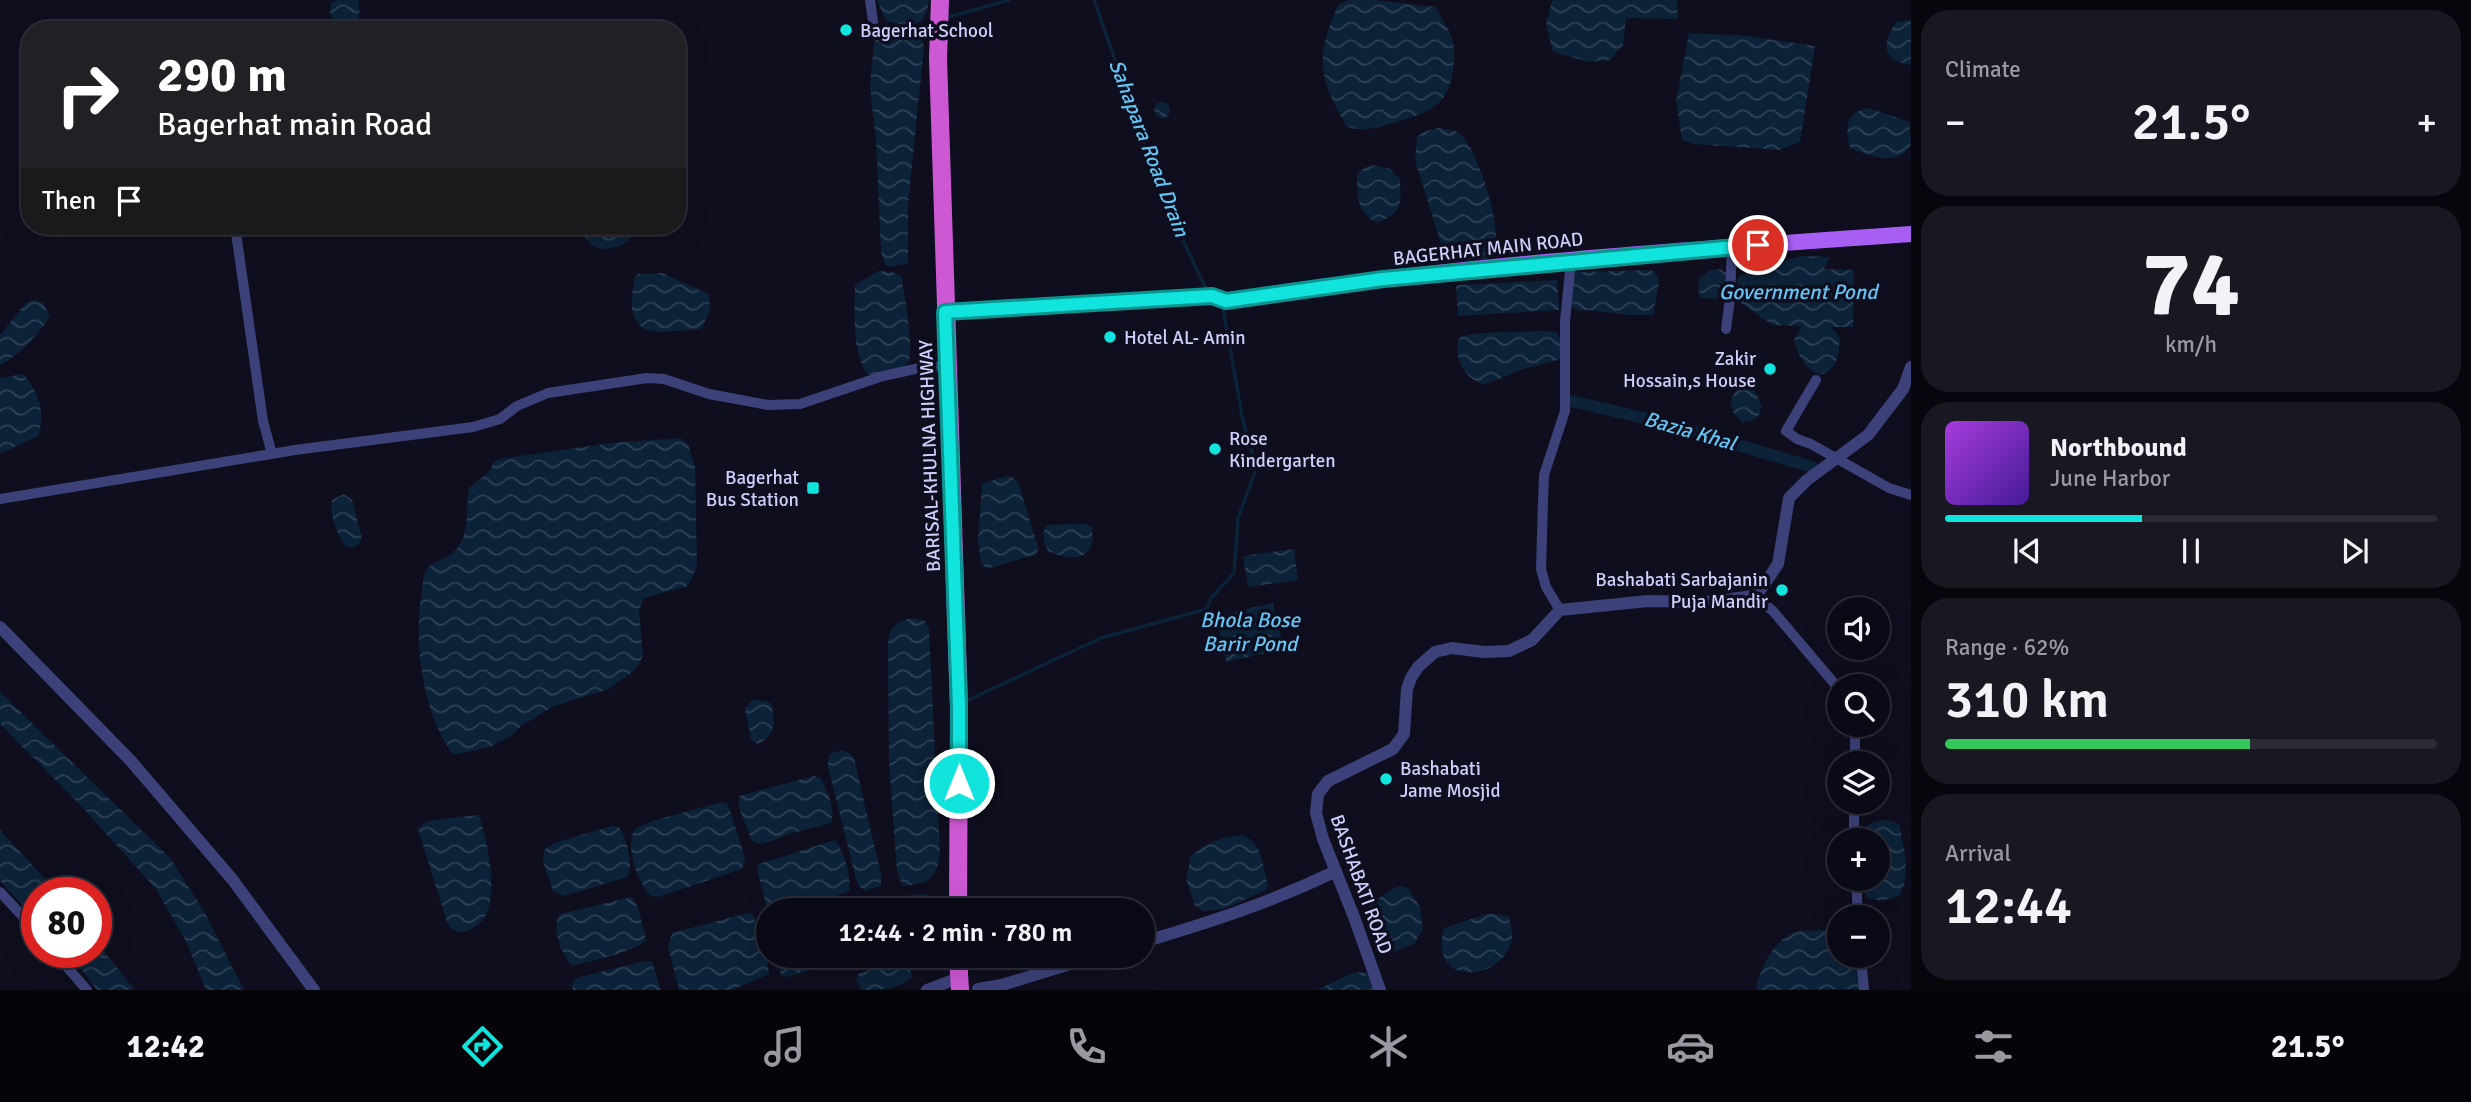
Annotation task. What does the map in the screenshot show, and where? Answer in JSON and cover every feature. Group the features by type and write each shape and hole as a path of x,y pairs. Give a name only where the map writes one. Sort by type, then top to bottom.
{"highway":[{"name":"BARISAL-KHULNA HIGHWAY","path":"940,0 938,58 959,707 958,898"},
{"path":"961,968 965,986"}],"main road":[{"name":"BAGERHAT MAIN ROAD","path":"945,312 1212,296 1226,301 1383,279 1732,246 1911,234"}],"street":[{"path":"870,0 873,22"},
{"path":"236,235 254,347 262,421 272,454"},
{"path":"1726,329 1732,246"},
{"path":"1570,261 1565,321 1565,411 1544,475 1541,569 1546,587 1560,610 1648,601 1706,602 1754,596 1761,590 1777,564 1789,498 1807,480 1868,435 1903,390 1911,367"},
{"path":"0,499 272,454 472,427 500,419 517,406 548,393 647,379 664,379 709,394 768,405 800,404 883,376 920,368 947,366"},
{"path":"1816,380 1786,431 1832,461 1889,488 1911,495"},
{"path":"1754,596 1773,611 1827,675"},
{"name":"BASHABATI ROAD","path":"1380,990 1323,839 1316,813 1318,794 1328,781 1393,749 1404,734 1407,689 1418,667 1435,652 1452,648 1484,652 1509,651 1532,640 1560,610"},
{"path":"0,627 131,761 232,879 314,990"},
{"path":"1155,938 1236,914 1336,871"},
{"path":"0,892 21,915"},
{"path":"68,968 87,990"},
{"path":"927,990 1002,985 1051,968"},
{"path":"1862,968 1864,990"}],"water":[{"path":"337,0 358,0 358,21 332,21 331,3"},
{"path":"877,0 929,0 921,21 903,25 886,21"},
{"path":"1349,0 1436,7 1454,45 1451,81 1448,90 1437,104 1421,114 1380,127 1347,127 1325,80 1323,54 1338,5"},
{"path":"1677,0 1678,19 1626,18 1623,45 1610,60 1589,62 1553,52 1546,25 1552,1"},
{"path":"1911,20 1911,65 1894,60 1887,51 1887,45 1896,22"},
{"path":"882,32 909,32 921,37 924,47 908,204 908,264 888,267 881,252 876,140 870,87 874,42"},
{"path":"1689,33 1749,36 1815,46 1800,142 1779,150 1693,144 1682,140 1676,101"},
{"path":"1159,102 1165,102 1170,110 1168,116 1159,118 1154,113 1154,107"},
{"path":"1869,108 1909,122 1911,145 1904,153 1897,157 1884,158 1850,148 1847,127 1851,117"},
{"path":"1438,128 1459,133 1482,173 1496,231 1491,256 1483,261 1465,263 1453,260 1441,244 1415,160 1417,137 1423,132"},
{"path":"1375,165 1390,169 1400,179 1399,206 1392,215 1377,223 1362,209 1357,182 1357,174 1366,167"},
{"path":"584,235 632,235 628,242 612,248 599,249 588,242"},
{"name":"Government Pond","path":"1800,256 1830,257 1824,269 1854,270 1853,327 1831,327 1840,338 1838,356 1831,369 1820,375 1806,366 1798,351 1794,340 1802,326 1772,325 1737,300 1737,281 1740,275"},
{"path":"1720,269 1726,273 1725,294 1715,299 1701,298 1699,279 1711,270"},
{"path":"1651,270 1658,276 1659,282 1653,315 1580,311 1572,307 1572,278 1576,272"},
{"path":"878,271 901,276 910,356 908,363 902,368 873,375 867,374 858,354 855,285"},
{"path":"662,273 709,294 710,310 702,328 659,332 640,326 635,320 632,301 635,276"},
{"path":"1557,280 1559,310 1458,316 1456,285"},
{"path":"32,300 43,303 50,316 28,344 0,365 0,335 25,304"},
{"path":"1556,332 1564,344 1563,355 1558,360 1523,369 1484,385 1466,372 1459,359 1460,337 1479,333"},
{"path":"23,374 40,403 38,436 0,454 0,378"},
{"path":"1737,389 1754,389 1762,406 1758,417 1749,422 1742,422 1731,407"},
{"path":"680,438 688,444 695,467 697,567 688,586 644,598 639,610 643,656 636,669 609,689 554,706 490,747 454,755 434,719 427,698 420,654 419,610 426,570 456,550 461,543 466,525 469,488 489,472 494,462 499,459 611,443"},
{"path":"1006,476 1018,482 1038,547 1037,554 987,569 981,563 978,542 982,484"},
{"path":"344,494 352,500 362,538 359,544 352,548 345,546 342,541 332,512 332,500"},
{"path":"1085,524 1092,527 1093,538 1087,552 1081,556 1066,557 1048,551 1044,538 1046,525"},
{"path":"1294,549 1298,580 1248,587 1243,556"},
{"name":"Bhola Bose Barir Pond","path":"1273,603 1284,649 1226,662 1216,616"},
{"path":"912,618 925,621 929,630 940,854 936,870 929,879 919,884 903,886 897,873 889,761 888,648 893,628"},
{"path":"0,692 170,858 205,913 244,990 206,990 186,941 156,889 82,807 0,724"},
{"path":"753,700 771,704 773,716 771,732 758,744 751,740 745,708"},
{"path":"843,750 854,758 882,878 880,886 865,891 858,885 855,875 828,767 829,754"},
{"path":"814,776 821,778 832,806 831,823 770,842 760,844 752,841 739,808 739,796"},
{"path":"722,802 728,804 745,858 742,869 658,897 651,896 641,883 634,864 631,845 635,829 652,821"},
{"path":"479,815 490,861 491,896 480,923 469,930 459,932 447,922 418,829 427,821"},
{"path":"1888,820 1899,824 1906,869 1900,895 1882,901 1867,898 1865,891 1890,891 1890,828 1866,828 1877,821"},
{"path":"612,826 619,827 625,838 630,858 627,877 564,896 553,891 543,862 544,850 554,843"},
{"path":"0,830 43,877 21,877 21,904 0,881"},
{"path":"1241,835 1253,842 1257,848 1268,885 1266,890 1224,909 1203,911 1195,906 1186,879 1191,856 1214,841"},
{"path":"835,840 846,864 850,890 830,898 764,898 757,870 759,864"},
{"path":"1402,886 1408,888 1420,907 1423,929 1414,944 1387,954 1379,948 1374,939 1367,911 1376,900"},
{"path":"924,894 933,898 900,898"},
{"path":"632,897 638,907 646,940 622,953 572,966 558,941 557,920 560,914"},
{"path":"1489,913 1509,917 1512,939 1506,953 1496,964 1483,970 1456,970 1447,962 1442,948 1444,928"},
{"path":"752,914 756,922 756,968 768,968 769,974 732,990 679,990 668,947 672,933"},
{"path":"1827,930 1827,968 1863,968 1864,989 1756,990 1765,962 1776,945 1801,931"},
{"path":"645,961 652,962 661,990 573,990 574,980 580,977"},
{"path":"112,962 135,990 97,990 80,968 112,968"},
{"path":"779,968 816,968 787,977 782,976"},
{"path":"878,968 910,968 912,977 901,985 861,990 856,979 859,973"},
{"path":"1365,972 1372,981 1374,990 1317,990 1352,973"}],"waterway":[{"name":"Sahapara Road Drain","path":"945,18 1009,0"},
{"name":"Sahapara Road Drain","path":"1094,0 1164,200 1207,291"},
{"path":"966,701 1101,638 1207,609 1211,598 1234,573 1238,518 1255,472 1223,309"},
{"name":"Bazia Khal","path":"1567,400 1665,423 1812,467"}],"place":[{"name":"Bagerhat School","path":"846,30"},
{"name":"Hotel AL- Amin","path":"1110,337"},
{"name":"Zakir Hossain,s House","path":"1770,369"},
{"name":"Rose Kindergarten","path":"1215,449"},
{"name":"Bagerhat Bus Station","path":"813,488"},
{"name":"Bashabati Sarbajanin Puja Mandir","path":"1782,590"},
{"name":"Bashabati Jame Mosjid","path":"1386,779"}],"route":[{"path":"959,783 959,707 945,312 1212,296 1226,301 1383,279 1679,250 1758,245"}]}
